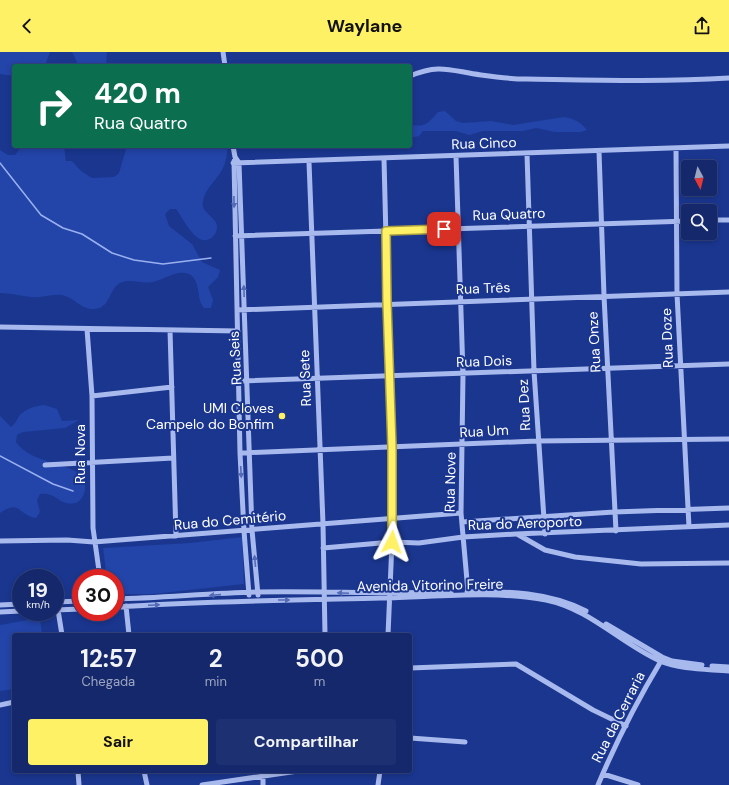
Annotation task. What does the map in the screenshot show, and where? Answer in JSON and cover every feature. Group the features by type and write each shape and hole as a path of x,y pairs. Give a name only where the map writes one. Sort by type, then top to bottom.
{"street":[{"path":"223,52 225,64"},
{"path":"412,75 423,70 450,68 480,75 525,79 697,80 729,78"},
{"name":"Rua Cinco","path":"236,163 309,162 729,146"},
{"path":"233,148 236,163 234,236 238,331 240,453 244,531 250,600"},
{"name":"Rua Doze","path":"676,149 677,294 689,527"},
{"name":"Rua Onze","path":"600,151 610,441 616,531"},
{"name":"Rua Dez","path":"527,154 537,441 545,534"},
{"name":"Rua Nove","path":"456,156 459,302 463,374 461,513 468,592"},
{"path":"384,159 387,303 391,375 393,519 388,633"},
{"name":"Rua Sete","path":"309,162 313,306 323,524 324,592"},
{"name":"Rua Seis","path":"236,163 248,380 252,530 258,600"},
{"path":"717,220 729,220"},
{"name":"Rua Quatro","path":"234,236 681,221"},
{"name":"Rua Três","path":"237,310 387,303 459,302 532,298 729,292"},
{"path":"0,327 238,331"},
{"name":"Rua Nova","path":"87,329 92,396 91,464 94,542 98,569"},
{"path":"170,330 176,536"},
{"name":"Rua Dois","path":"239,381 729,364"},
{"path":"92,396 172,387"},
{"name":"Rua Um","path":"240,453 537,441 729,439"},
{"path":"45,465 91,464 173,458"},
{"path":"462,522 614,512 688,511 729,508"},
{"name":"Rua do Cemitério","path":"0,541 67,540 94,542 461,513"},
{"name":"Rua do Aeroporto","path":"323,548 392,542 419,543 463,537 729,525"},
{"path":"516,534 545,550 575,558 641,564 729,563"},
{"name":"Avenida Vitorino Freire","path":"124,599 165,598 257,592 324,592 390,596 506,595 555,602 584,614 661,661 689,668 729,671"},
{"path":"324,592 325,633"},
{"name":"Avenida Vitorino Freire","path":"126,606 250,600 323,600 468,592 526,593 560,600 590,614 662,657 689,664 729,667"},
{"path":"0,604 12,604"},
{"path":"126,606 128,633"},
{"path":"0,612 12,611"},
{"path":"59,621 62,633"},
{"name":"Rua da Cerraria","path":"598,785 641,694 661,661"},
{"path":"412,668 516,664 593,710 626,726"},
{"path":"0,706 12,703"},
{"path":"412,738 465,742"},
{"path":"78,773 78,785"},
{"path":"144,773 147,785"},
{"path":"202,785 289,773"},
{"path":"378,785 380,773"},
{"path":"603,774 638,785"},
{"path":"263,777 263,785"}],"shaded area":[{"path":"0,52 50,52 46,64 12,64 12,76 0,74"},
{"path":"72,52 107,52 106,64 78,64"},
{"path":"445,111 456,121 463,123 491,121 513,125 564,117 577,121 587,130 581,132 555,132 536,128 523,131 483,131 469,135 456,131 423,131 419,136 412,138 412,125 420,126 426,124 438,112"},
{"path":"20,148 64,148 66,161 72,161 81,171 92,178 114,177 119,173 126,148 228,148 226,158 220,174 211,184 204,196 203,201 203,207 215,221 217,227 214,235 210,239 202,240 193,234 176,209 170,209 165,214 169,226 192,244 202,262 220,270 218,277 208,287 213,300 211,308 204,308 200,301 197,284 193,277 184,273 178,273 153,282 127,281 120,283 113,290 104,306 94,309 89,309 61,295 34,297 0,293 0,150 8,155 15,155"},
{"path":"44,405 57,409 62,421 79,420 65,428 23,432 17,435 16,442 22,449 30,454 66,467 83,476 85,481 85,491 83,496 77,503 72,504 66,503 48,494 40,494 37,500 40,512 36,518 12,507 0,513 0,416 11,427 24,411"},
{"path":"242,537 244,584 153,594 124,594 124,569 106,569 103,548 190,543"},
{"path":"23,621 40,621 42,633 12,633 12,689 0,691 0,625"}],"waterway":[{"path":"0,163 41,215 63,228 82,234 112,253 134,260 163,264 211,258"},
{"path":"0,456 53,484 73,491"}],"place":[{"name":"UMI Cloves Campelo do Bonfim","path":"282,416"}],"route":[{"path":"392,542 391,375 387,303 386,231 444,229"}]}
